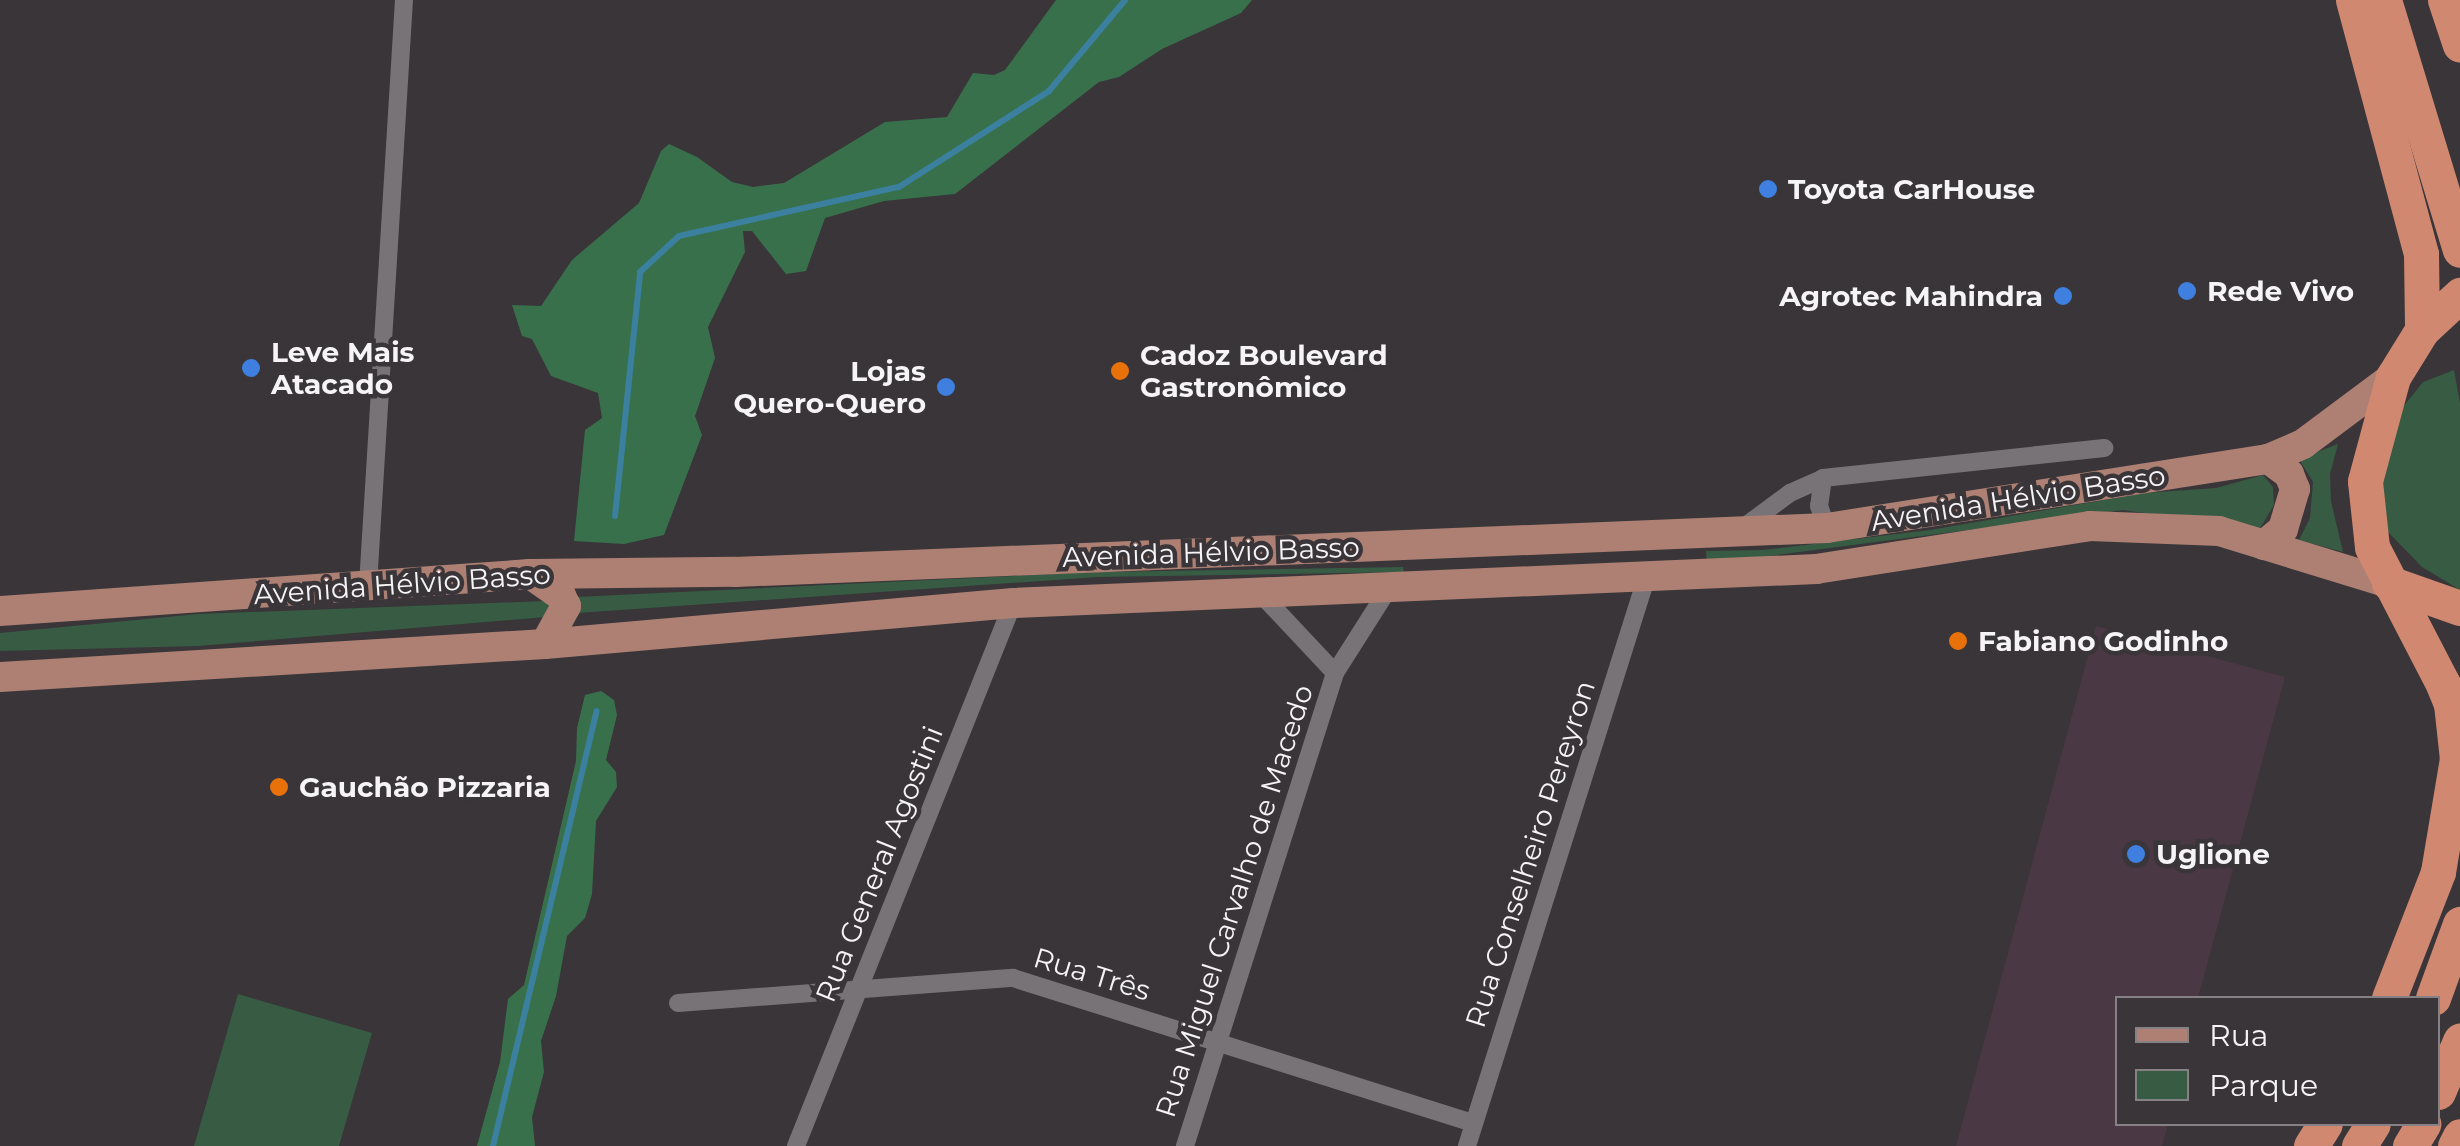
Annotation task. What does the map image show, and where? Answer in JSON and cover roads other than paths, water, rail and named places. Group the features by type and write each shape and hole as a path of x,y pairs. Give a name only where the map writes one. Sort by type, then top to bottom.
{"highway":[{"path":"2353,0 2422,254 2422,330"},
{"path":"2384,0 2460,250"},
{"path":"2445,0 2460,45"},
{"path":"2390,996 2438,872 2457,759 2447,694 2372,547 2366,481 2393,377 2422,330 2460,295"},
{"path":"2390,583 2460,608"},
{"path":"2434,996 2460,924"},
{"path":"2440,1087 2460,1041"},
{"path":"2455,1146 2460,1136"}],"main road":[{"name":"Avenida Hélvio Basso","path":"0,611 530,574 735,572 1826,528 2268,459 2303,444 2393,377"},
{"path":"2264,545 2283,529 2295,489 2290,474 2268,459"},
{"name":"Avenida Hélvio Basso","path":"0,677 545,644 1013,604 1816,569 2090,526 2185,527 2264,545 2390,583"},
{"path":"530,574 561,596 566,606 545,644"}],"street":[{"path":"368,585 404,0"},
{"path":"1740,531 1803,484 1823,478 2104,448"},
{"path":"1823,478 1818,506 1826,528"},
{"name":"Rua Conselheiro Pereyron","path":"1466,1146 1646,579"},
{"name":"Rua Miguel Carvalho de Macedo","path":"1185,1146 1335,672 1389,588"},
{"path":"1259,592 1335,672"},
{"name":"Rua General Agostini","path":"796,1146 1013,604"},
{"name":"Rua Três","path":"678,1004 1014,978 1474,1122"}],"waterway":[{"path":"615,516 640,272 679,236 899,187 1049,91 1125,0"},
{"path":"493,1146 597,711"}],"place":[{"name":"Toyota CarHouse","path":"1768,189"},
{"name":"Rede Vivo","path":"2187,291"},
{"name":"Agrotec Mahindra","path":"2063,296"},
{"name":"Leve Mais Atacado","path":"251,368"},
{"name":"Cadoz Boulevard Gastronômico","path":"1120,371"},
{"name":"Lojas Quero-Quero","path":"946,387"},
{"name":"Fabiano Godinho","path":"1958,641"},
{"name":"Gauchão Pizzaria","path":"279,787"},
{"name":"Uglione","path":"2136,854"}]}
